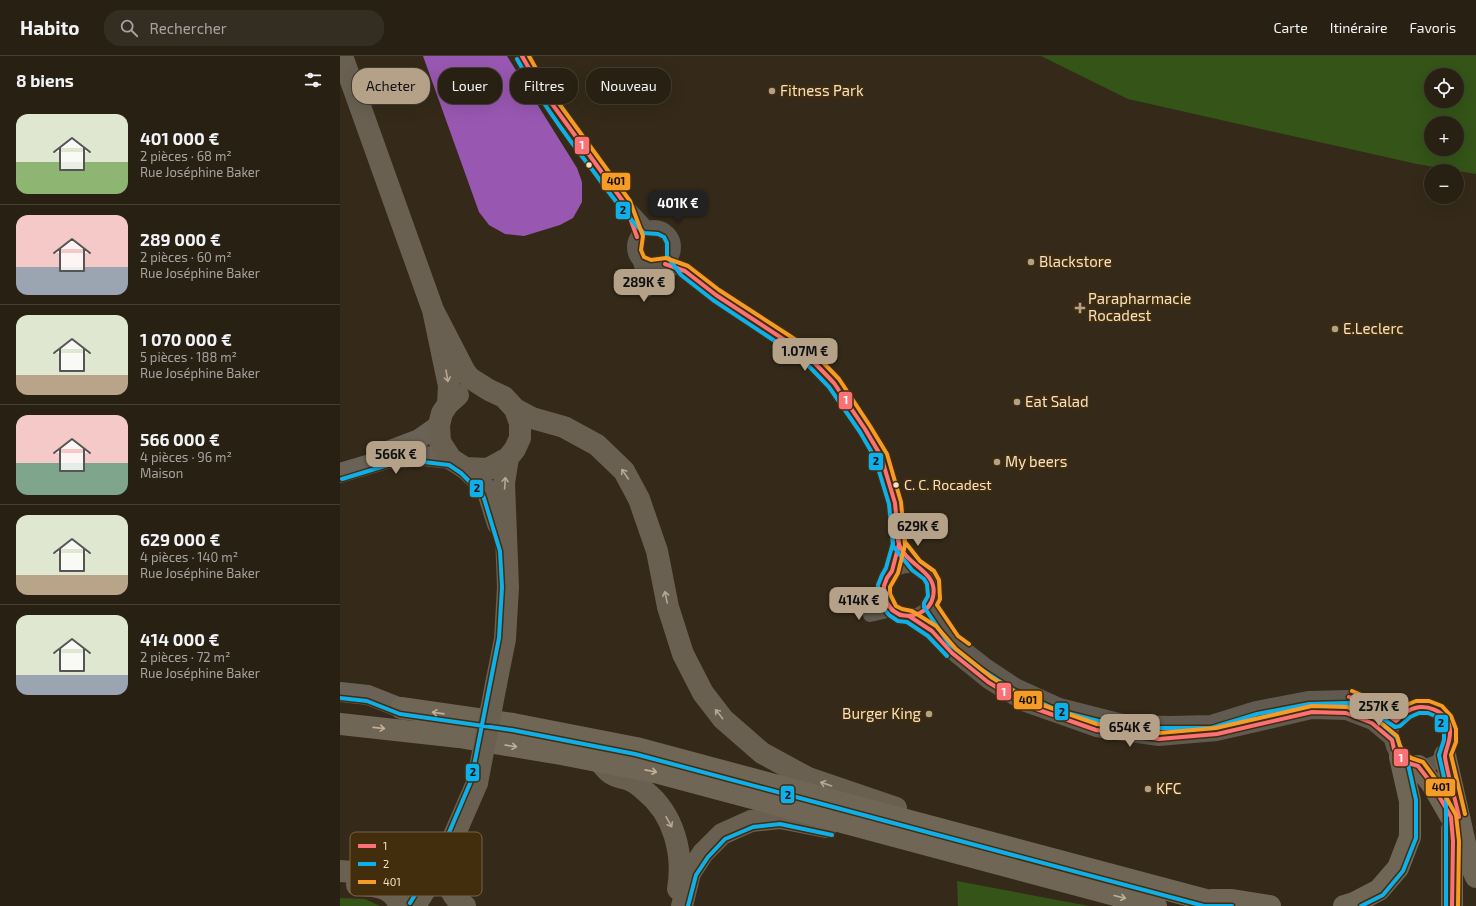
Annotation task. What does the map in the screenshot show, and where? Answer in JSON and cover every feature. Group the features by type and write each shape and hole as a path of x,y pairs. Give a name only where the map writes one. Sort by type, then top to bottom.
{"highway":[{"path":"401,708 513,724 636,748 1228,906"},
{"path":"340,724 459,737 599,761 658,773 1156,906"},
{"path":"1403,754 1432,784 1450,817"},
{"path":"1344,906 1354,904 1378,890 1398,868 1410,837 1410,801 1403,754"},
{"path":"1445,754 1469,862 1476,877"},
{"path":"1452,785 1450,817 1453,841 1452,906"},
{"path":"1206,900 1232,900 1270,906"}],"main road":[{"path":"342,56 433,310 465,372 470,378 489,390 504,397 514,408 532,418 564,427 596,445 624,471 639,499 657,551 668,607 683,654 703,693 723,719 762,753 808,778 1022,852"},
{"path":"433,310 449,386 448,404"},
{"path":"489,390 473,389 460,394 448,404 442,413 439,425 440,442 458,463 478,480 488,492 506,550"},
{"path":"340,473 387,459 424,456 488,470 508,458 515,449 520,438 520,423 514,408"},
{"path":"340,466 419,439 439,425"},
{"path":"465,832 477,783 505,639 508,587 504,483 508,458"},
{"path":"340,692 368,695 401,708"},
{"path":"340,702 401,708"},
{"path":"599,761 612,774 629,780 645,790 656,801 672,828 678,845 681,873 678,896 674,906"},
{"path":"456,832 477,783"},
{"path":"682,906 690,873 703,853 722,834 751,821 780,818 824,827 967,865 1084,888"},
{"path":"340,870 350,871"},
{"path":"340,885 350,885"},
{"path":"394,896 400,906"},
{"path":"415,906 421,896"},
{"path":"428,906 434,896"},
{"path":"454,896 459,902 466,906"}],"street":[{"path":"522,56 539,86 625,204 642,232"},
{"path":"654,227 666,230 674,241 675,248 647,290 640,262 634,250 634,243 642,232 654,227"},
{"path":"640,262 646,265 666,262 685,271 716,295 806,354 834,383 881,456 895,503 899,544 892,571"},
{"path":"899,544 916,566 929,575 933,582 934,590 934,598 925,611 917,615 900,615 886,604 884,595 886,578 892,571 900,567 908,565 916,566"},
{"path":"884,595 870,615 892,610"},
{"path":"930,605 954,640 986,666 1016,685 1060,705 1127,722 1211,722 1256,708 1308,698 1349,697 1378,708 1396,721"},
{"path":"908,616 932,631 952,653 988,682 1025,705 1096,730 1159,739 1217,734 1312,712 1346,713 1372,723 1403,754 1428,765 1437,762 1445,754 1450,745 1452,734 1449,724 1443,715 1436,709 1427,706 1418,706 1401,714 1392,730 1403,754"}],"green space":[{"path":"1041,56 1476,56 1476,174 1464,172 1464,164 1417,164 1128,99"},
{"path":"957,881 1089,906 958,906"},
{"path":"340,898 365,899 380,906 340,906"}],"shaded area":[{"path":"423,56 507,56 514,68 510,68 510,104 537,104 577,168 582,182 582,202 573,218 560,225 524,236 505,234 489,225 479,212 440,104 502,104 502,68 438,68 438,98 430,76 430,68 427,68"}],"transit line":[{"name":"1","path":"522,56 539,86 625,204 637,237"},
{"name":"401","path":"529,56 544,83 630,201 643,236 641,250 644,257 651,260 666,258 688,266 719,290 810,349 839,379 887,454 901,502 905,545 898,573 890,587 890,594 896,606 912,611 936,626 956,649 991,677 1028,700 1097,724 1159,733 1216,728 1312,706 1347,707 1375,718 1397,736 1404,753 1411,758 1423,762 1437,781 1456,815 1459,841 1458,906"},
{"name":"2","path":"517,59 553,117 611,196 644,233 658,234 664,237 667,243 667,256 681,275 713,300 802,359 829,387 860,432 875,458 889,504 893,546 912,570 924,579 927,584 928,596 924,603 924,607 949,644 982,670 1013,690 1059,711 1126,728 1211,728 1257,714 1309,704 1348,703 1375,713 1395,727 1400,726 1410,717 1419,713 1428,713 1435,716 1441,722 1444,730 1444,740 1439,755 1446,786 1446,906"},
{"name":"1","path":"665,264 685,271 716,295 806,354 834,383 865,429 881,456 895,503 899,544 892,571 884,586 884,595 892,610 900,615 909,616 932,631 952,653 988,682 1025,705 1096,730 1159,739 1217,734 1312,712 1346,713 1372,723 1392,740 1394,749 1400,757 1408,763 1418,766 1432,784 1451,817 1453,841 1452,906"},
{"name":"2","path":"342,479 388,465 424,462 449,465 461,473 483,495 500,551 502,587 499,638 471,781 449,832"},
{"name":"2","path":"891,516 893,543 886,568 878,585 878,596 881,605 889,615 898,621 907,622 928,636 947,656"},
{"name":"1","path":"886,601 897,613 909,616 920,613 928,607 933,597 934,588 931,581 927,575 908,558 899,544 897,516"},
{"name":"401","path":"903,516 905,542 920,561 934,571 939,580 940,599 937,605 958,636 969,644"},
{"name":"401","path":"1352,691 1381,703 1396,713 1404,706 1416,701 1429,701 1442,706 1451,716 1456,729 1456,742 1451,755 1465,814"},
{"name":"1","path":"1349,697 1378,708 1396,721 1406,712 1414,708 1421,707 1434,710 1445,717 1450,730 1449,742 1445,757 1459,817"},
{"name":"2","path":"340,698 367,701 400,714 512,730 635,754 1204,906 1232,906"},
{"name":"2","path":"1348,707 1375,718 1397,737 1400,746 1406,755 1416,800 1416,838 1403,871 1383,895 1361,906"},
{"name":"2","path":"688,906 696,875 708,857 725,839 753,827 780,824 832,835"},
{"name":"2","path":"410,903 414,896"}],"place":[{"name":"Fitness Park","path":"772,91"},
{"name":"Blackstore","path":"1031,262"},
{"name":"Parapharmacie Rocadest","path":"1080,308"},
{"name":"E.Leclerc","path":"1335,329"},
{"name":"Eat Salad","path":"1017,402"},
{"name":"My beers","path":"997,462"},
{"name":"C. C. Rocadest","path":"896,485"},
{"name":"Burger King","path":"929,714"},
{"name":"KFC","path":"1148,789"}]}
